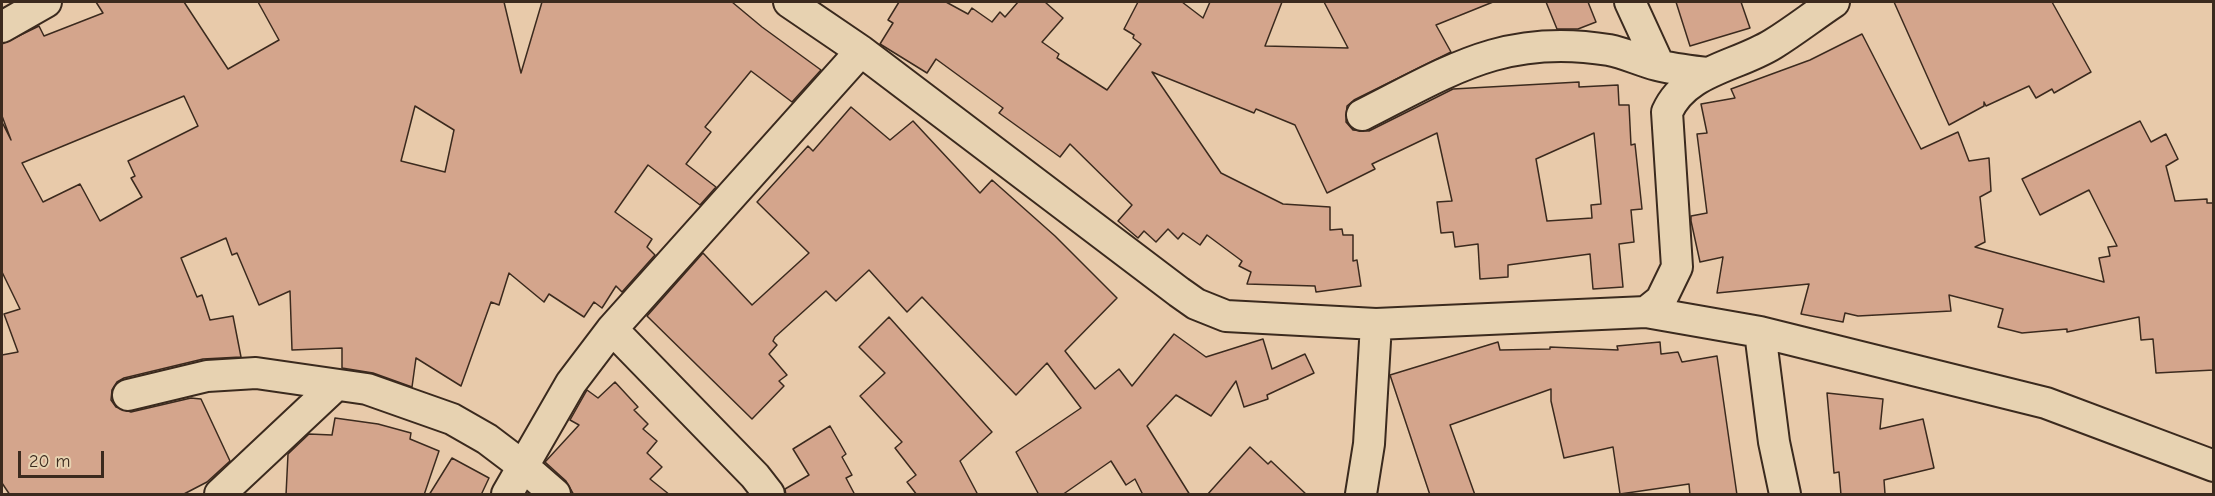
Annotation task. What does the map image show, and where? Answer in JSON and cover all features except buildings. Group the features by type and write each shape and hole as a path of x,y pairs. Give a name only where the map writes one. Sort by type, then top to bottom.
{"street":[{"path":"2,27 46,2"},
{"path":"789,2 861,51 1196,304 1226,316 1376,324 1646,312 1760,332 2046,403 2214,466"},
{"path":"1630,2 1659,65"},
{"path":"1646,312 1661,300 1677,267 1666,112 1674,97 1707,73 1771,45 1833,2"},
{"path":"1362,115 1470,61 1515,49 1539,46 1610,50 1659,65 1707,73"},
{"path":"507,495 571,383 612,329 861,51"},
{"path":"1361,495 1369,444 1376,324"},
{"path":"612,329 755,476 768,495"},
{"path":"1760,332 1774,442 1785,495"},
{"path":"129,395 207,376 256,374 367,389 452,419 486,439 525,467 555,495"},
{"path":"220,495 335,386"}]}
